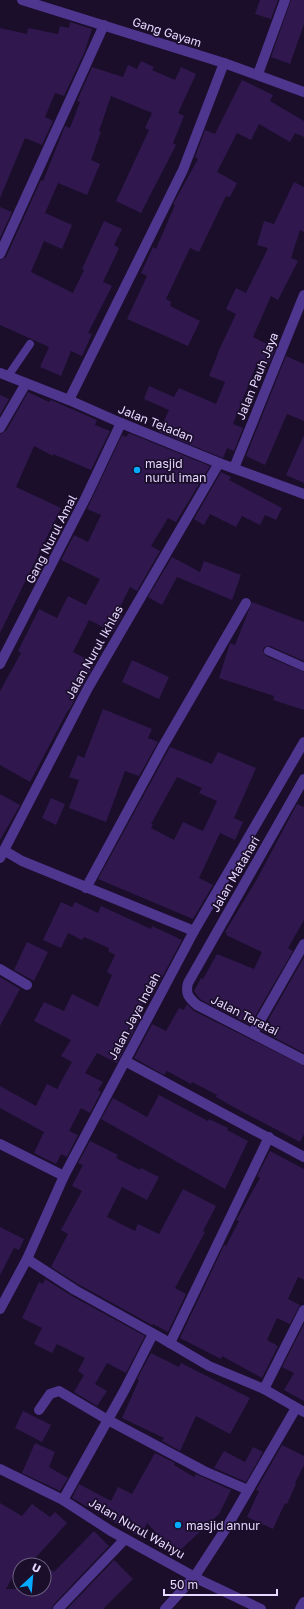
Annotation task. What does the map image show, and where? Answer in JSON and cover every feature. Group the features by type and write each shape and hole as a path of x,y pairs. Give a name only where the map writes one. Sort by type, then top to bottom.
{"street":[{"name":"Gang Gayam","path":"22,0 258,74 304,92"},
{"path":"258,74 285,0"},
{"path":"0,254 104,25"},
{"path":"69,400 183,170 224,63"},
{"name":"Jalan Pauh Jaya","path":"234,468 304,294"},
{"name":"Jalan Teladan","path":"4,375 69,400 219,463 304,494"},
{"path":"0,428 25,384"},
{"name":"Gang Nurul Amal","path":"0,664 29,611 121,423"},
{"name":"Jalan Nurul Ikhlas","path":"2,854 88,688 219,463"},
{"path":"86,888 162,746 246,604"},
{"name":"Jalan Jaya Indah","path":"0,1309 26,1259 64,1176 194,932 303,748"},
{"name":"Jalan Matahari","path":"188,983 304,779"},
{"path":"2,854 109,896 194,932"},
{"path":"253,1033 304,944"},
{"path":"0,969 27,985"},
{"name":"Jalan Teratai","path":"188,983 186,990 189,998 198,1005 304,1060"},
{"path":"125,1061 304,1157"},
{"path":"170,1343 268,1137"},
{"path":"0,1144 64,1176"},
{"path":"26,1259 75,1290 209,1366 264,1389 300,1410 195,1576 165,1609"},
{"path":"264,1389 304,1310"},
{"path":"63,1500 108,1420 153,1334"},
{"path":"39,1410 50,1394 59,1391 108,1420 204,1471 248,1490"},
{"name":"Jalan Nurul Wahyu","path":"0,1469 63,1500 126,1539 261,1609"},
{"path":"58,1609 126,1539"},
{"path":"300,1609 304,1602"}],"lane":[{"path":"4,375 30,344"},
{"path":"268,651 304,667"}],"building":[{"path":"260,0 278,0 271,19 255,14"},
{"path":"291,0 304,0 304,24 290,64 271,57"},
{"path":"70,22 92,29 85,51 64,96 55,93 45,117 53,121 42,145 25,138 0,198 0,28 27,34 28,28 58,34 60,26 69,28"},
{"path":"141,61 154,67 152,70 175,80 181,67 196,74 178,113 184,116 173,143 176,145 141,213 116,201 149,130 145,128 152,113 111,96 91,160 100,164 87,195 58,183 45,213 72,225 62,249 44,241 31,272 73,293 84,270 82,269 104,221 122,229 114,245 119,248 103,282 112,286 88,333 92,334 82,356 71,351 61,376 40,367 49,347 0,325 0,260 6,257 41,180 43,181 65,126 70,128 80,102 77,101 92,67 123,77 128,65 137,69"},
{"path":"242,80 273,95 270,101 304,121 304,137 295,133 290,142 259,124 251,140 237,133 217,172 237,183 230,197 226,196 199,252 190,248 166,299 171,302 170,306 200,321 188,346 127,319 147,276 141,273 153,247 156,249 175,205 173,204 198,159 195,157 205,130 215,134"},
{"path":"294,182 304,187 304,232 300,230 291,258 298,261 278,300 271,296 253,337 275,348 275,350 268,366 258,361 233,424 243,428 234,451 227,448 223,458 159,432 169,410 144,399 149,386 174,397 179,388 216,404 225,382 209,376 236,314 226,309 236,288 246,293 268,248 257,245 264,221 274,224"},
{"path":"0,207 12,212 0,238"},
{"path":"286,356 304,364 304,421 287,414 265,465 246,456"},
{"path":"28,392 49,402 51,400 97,420 95,425 110,431 91,470 53,454 53,456 34,446 16,487 61,508 0,633 0,434 6,431"},
{"path":"0,395 9,399 0,415"},
{"path":"129,433 210,466 176,522 168,518 151,546 160,551 137,591 130,587 117,613 122,616 113,632 89,620 73,652 95,663 30,782 0,765 0,691 21,653 18,651 39,609 57,618 68,596 86,605 100,579 61,560 74,535 88,542 101,515 87,509 122,435 126,437"},
{"path":"304,435 304,483 286,475"},
{"path":"221,472 231,477 229,480 282,508 276,520 265,515 260,525 242,516 236,527 210,514 204,525 194,519"},
{"path":"172,557 200,572 204,561 241,575 232,600 177,577 162,605 148,597"},
{"path":"252,602 304,622 304,661 270,646 264,647 263,651 266,656 304,672 304,710 273,700 274,696 219,678 230,643 235,645"},
{"path":"132,660 169,677 159,699 122,682"},
{"path":"103,709 152,729 148,738 158,742 139,776 125,771 106,822 69,808 79,780 69,777 78,755 84,758"},
{"path":"170,747 212,764 218,752 256,768 234,818 243,822 235,840 220,833 199,878 213,885 193,919 98,879","holes":["177,777 202,788 199,793 217,801 203,831 183,822 174,840 151,828 153,824 151,824"]},
{"path":"0,794 20,805 0,840"},
{"path":"51,798 65,804 56,825 42,818"},
{"path":"297,804 304,807 304,920 288,948 293,951 250,1025 201,1000 194,991 201,978 203,979 217,954 254,969 262,952 226,935 227,933 225,932 257,879"},
{"path":"61,902 72,907 75,902 98,913 101,906 151,929 152,926 182,940 153,994 148,992 138,1016 141,1017 117,1063 97,1053 85,1073 103,1082 98,1090 101,1092 90,1113 81,1108 69,1131 78,1135 67,1157 61,1154 56,1164 34,1153 44,1132 0,1108 0,1086 36,1106 47,1084 57,1089 72,1062 61,1056 71,1040 34,1021 44,1002 64,1011 72,994 98,1007 112,975 107,972 115,955 108,951 109,948 84,937 82,940 68,933 61,948 43,940"},
{"path":"27,942 48,952 34,981 14,970"},
{"path":"304,957 304,1053 262,1031"},
{"path":"0,977 20,989 0,1026"},
{"path":"187,1004 194,1011 304,1066 304,1134 300,1142 239,1110 216,1097 217,1095 192,1082 191,1084 167,1071 164,1075 134,1058 152,1024 166,1031 179,1008 184,1010"},
{"path":"159,1095 208,1121 209,1119 228,1128 227,1130 248,1141 225,1189 101,1119 113,1098 147,1117"},
{"path":"90,1141 118,1155 116,1158 140,1170 141,1168 159,1177 147,1200 122,1187 107,1217 135,1231 138,1224 159,1234 183,1189 216,1206 203,1231 205,1232 175,1288 186,1294 168,1332 153,1324 152,1325 78,1284 51,1267 68,1234 61,1230 82,1191 72,1186 83,1165 78,1163"},
{"path":"270,1151 304,1169 304,1280 298,1277 288,1299 300,1305 290,1324 277,1318 267,1340 278,1346 262,1378 222,1356 221,1359 180,1338 224,1245 226,1246 239,1221 236,1220 260,1178 257,1176"},
{"path":"0,1227 24,1239 19,1250 14,1248 0,1275"},
{"path":"45,1279 72,1296 145,1336 126,1373 107,1363 95,1384 107,1391 97,1406 74,1392 84,1375 78,1371 85,1358 57,1344 52,1353 34,1344 42,1328 22,1318 39,1282 43,1284"},
{"path":"304,1324 304,1401 284,1390 294,1373 282,1367"},
{"path":"151,1353 179,1367 181,1363 250,1398 230,1434 196,1416 180,1451 162,1441 164,1438 122,1418 139,1380 137,1379"},
{"path":"23,1411 51,1425 42,1442 15,1428"},
{"path":"35,1443 55,1452 49,1467 68,1478 60,1491 22,1473"},
{"path":"282,1445 304,1456 304,1465 287,1504 285,1503 273,1529 247,1517 259,1491 256,1490"},
{"path":"253,1447 263,1452 246,1482 214,1468 224,1451 245,1462"},
{"path":"155,1453 175,1463 174,1465 194,1477 196,1474 231,1490 219,1514 176,1554 147,1523 140,1537 72,1498 79,1484 111,1501 118,1487 132,1494"},
{"path":"0,1503 22,1516 32,1504 50,1517 55,1512 67,1523 36,1557 12,1557 12,1578 6,1589 12,1589 12,1597 52,1597 52,1571 54,1572 94,1531 109,1546 53,1605 52,1609 0,1609"},
{"path":"114,1560 133,1579 103,1609 67,1609"}],"place":[{"name":"masjid nurul iman","path":"137,470"},
{"name":"masjid annur","path":"178,1525"}]}
